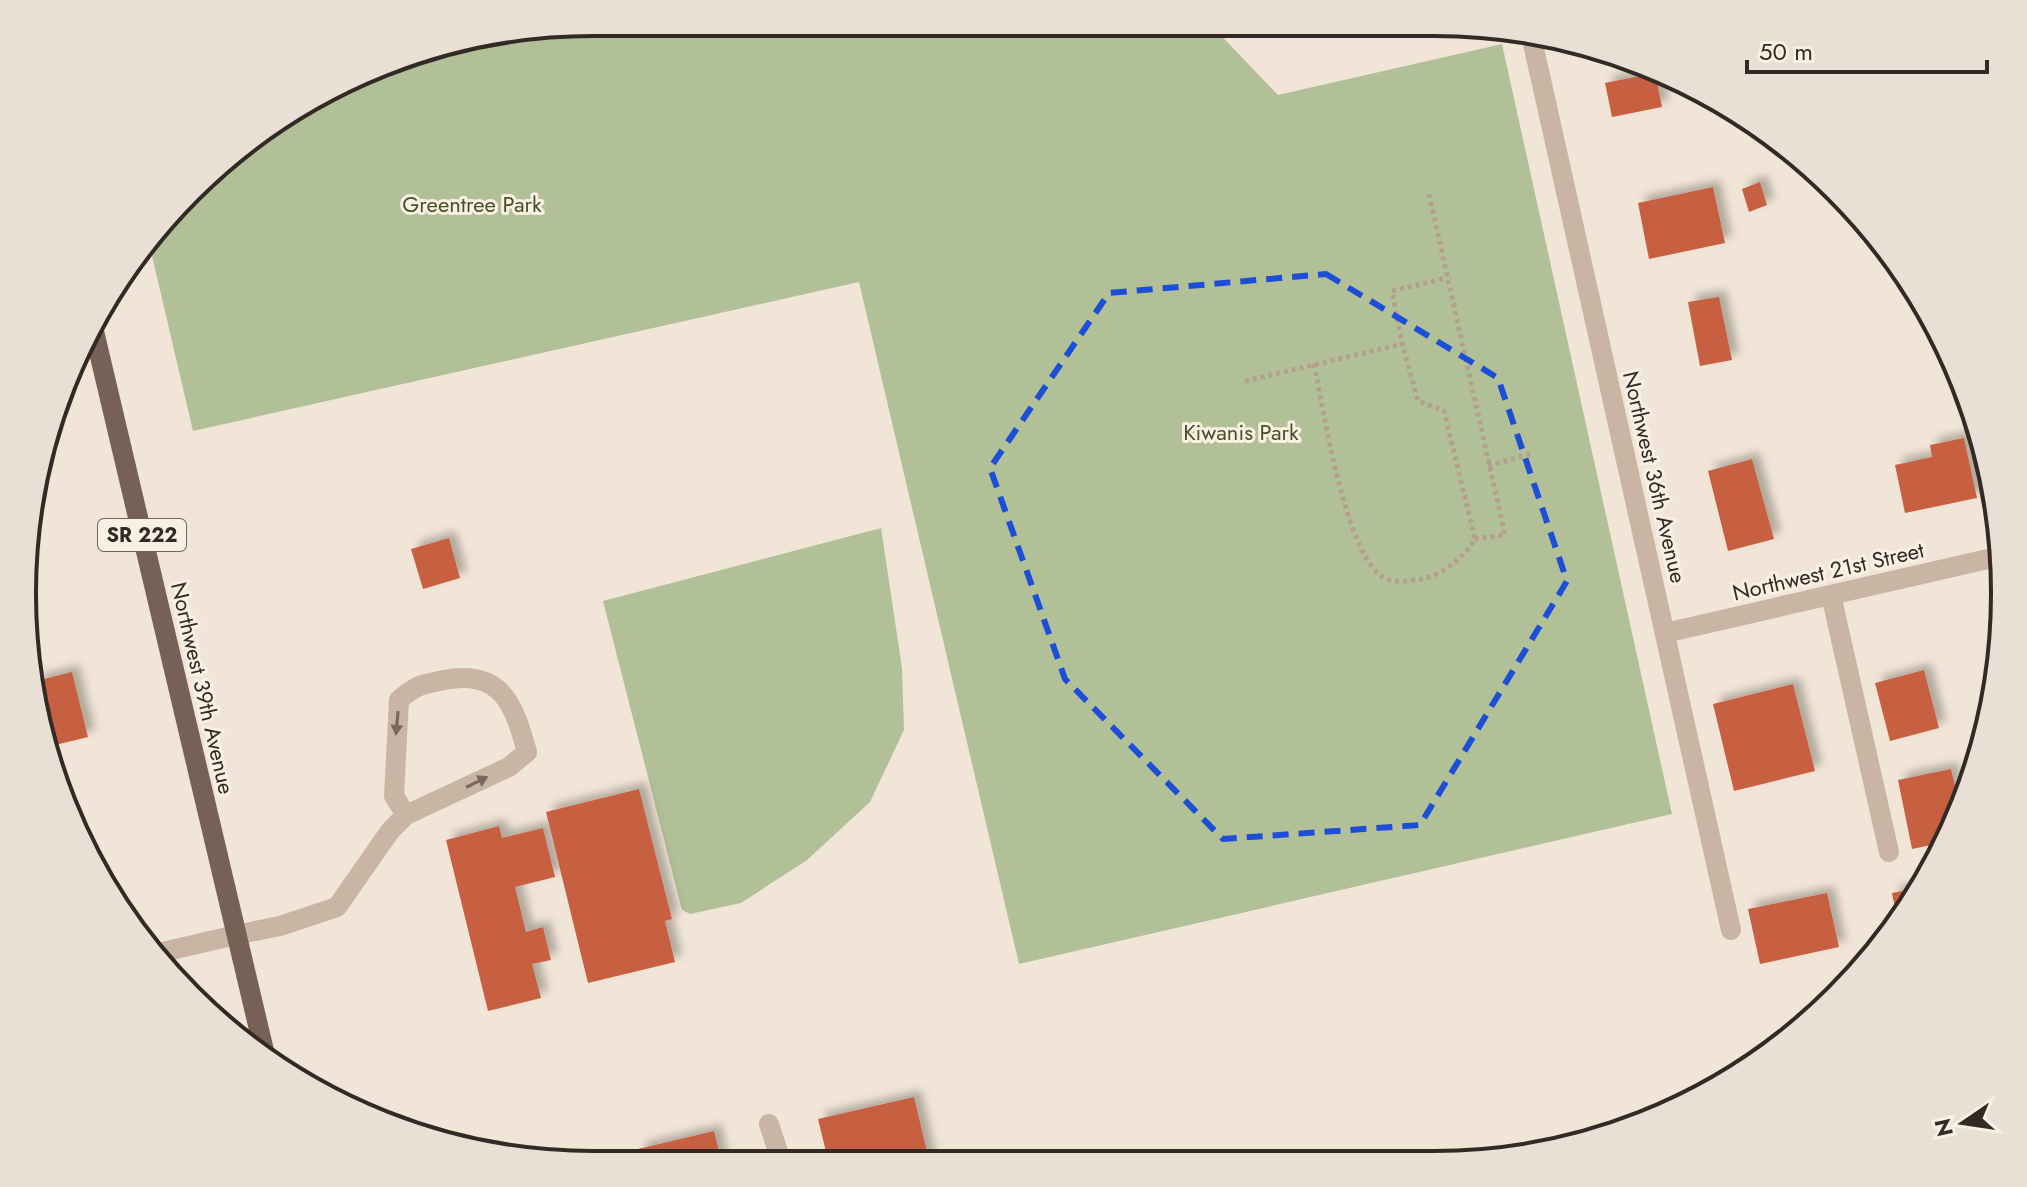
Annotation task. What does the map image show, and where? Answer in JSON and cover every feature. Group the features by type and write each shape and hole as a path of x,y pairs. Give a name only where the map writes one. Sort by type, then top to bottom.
{"main road":[{"name":"Northwest 39th Avenue","path":"96,341 262,1041"}],"street":[{"name":"Northwest 36th Avenue","path":"1533,46 1731,930"},
{"name":"Northwest 21st Street","path":"1665,633 1990,559"},
{"path":"1831,595 1889,852"},
{"path":"166,951 280,926 337,907 390,831 406,815 509,767 527,752 516,712 493,684 463,677 416,686 399,700 394,796 406,815"},
{"path":"769,1124 778,1151"}],"path":[{"path":"1429,194 1505,535 1475,539"},
{"path":"1314,364 1351,527 1365,558 1381,577 1398,582 1425,578 1450,566 1475,539 1444,411 1418,401 1402,344 1392,291 1447,278"},
{"path":"1245,381 1402,344"},
{"path":"1488,466 1530,454"}],"highlighted area":[{"path":"1326,274 1498,378 1567,581 1420,825 1223,839 1065,679 990,468 1109,293"}],"green space":[{"name":"Kiwanis Park","path":"594,36 1221,36 1278,95 1502,44 1672,814 1019,964 859,282 193,431 151,253 199,199 254,151 284,130 347,93 380,78 449,55 521,41"},
{"path":"881,528 902,668 904,730 870,802 807,860 741,903 690,914 682,910 603,601"}],"building":[{"path":"1641,76 1647,78 1657,83 1662,107 1612,117 1605,83"},
{"path":"1760,182 1767,205 1749,212 1742,189"},
{"path":"1713,187 1725,243 1649,259 1638,203"},
{"path":"1719,297 1732,360 1700,366 1688,302"},
{"path":"1964,438 1977,498 1905,513 1895,465 1932,457 1930,445"},
{"path":"1752,459 1774,539 1728,551 1708,471"},
{"path":"449,538 460,578 423,589 411,549"},
{"path":"1924,670 1939,728 1890,741 1875,683"},
{"path":"72,672 88,737 57,745 43,679"},
{"path":"1793,684 1815,771 1734,791 1713,704"},
{"path":"1951,769 1955,789 1931,845 1912,849 1898,780"},
{"path":"639,789 672,919 665,921 675,962 588,983 546,812"},
{"path":"499,826 502,838 543,828 555,877 515,887 526,932 543,927 551,960 532,964 541,998 488,1011 446,840"},
{"path":"1905,890 1895,906 1892,893"},
{"path":"1827,893 1839,947 1760,964 1748,909"},
{"path":"914,1097 927,1151 826,1151 818,1119"},
{"path":"714,1131 719,1151 638,1151"}],"park label":[{"name":"Greentree Park","path":"472,204"}]}
